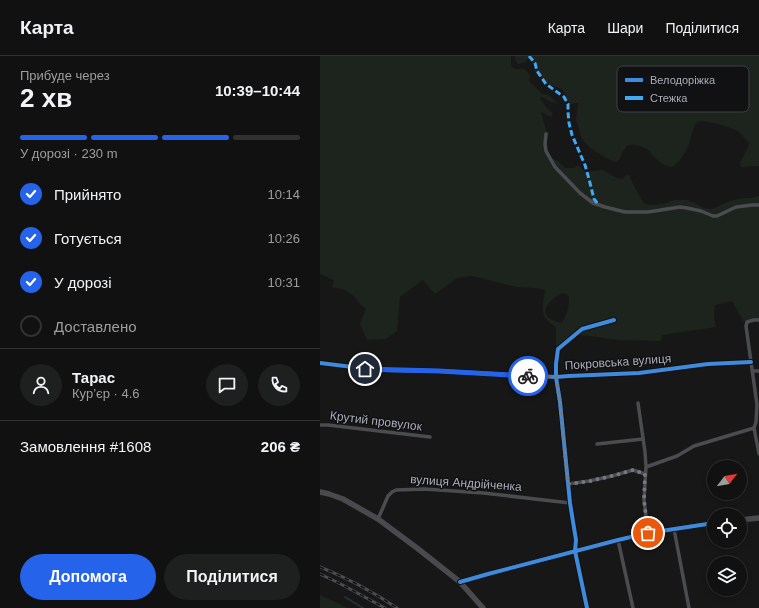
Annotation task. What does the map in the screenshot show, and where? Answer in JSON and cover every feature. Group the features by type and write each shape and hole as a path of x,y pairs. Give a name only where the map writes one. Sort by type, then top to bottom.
{"street":[{"path":"546,134 546,151 555,167 583,196 593,203 605,207 625,212 648,212 680,207 717,216 736,207 759,205"},
{"path":"587,608 575,551 576,540 570,503 560,402 556,377 556,364 558,349 582,329 614,320"},
{"path":"759,320 747,322 746,326 757,405 756,422 754,428 759,454"},
{"name":"Покровська вулиця","path":"320,363 378,370 439,371 556,377 639,373 708,364 750,362"},
{"path":"752,371 759,371"},
{"path":"638,402 645,452 646,467 644,500 648,533"},
{"name":"Крутий провулок","path":"320,425 430,438"},
{"path":"646,467 678,456 694,446 754,428"},
{"path":"597,444 643,439"},
{"path":"568,484 590,481 633,470 645,474"},
{"name":"вулиця Андрійченка","path":"378,519 388,496 396,490 431,489 570,503"},
{"path":"320,492 343,499 378,519 460,582 483,608"},
{"path":"747,519 759,518"},
{"path":"460,582 618,540 648,533 707,524"},
{"path":"674,529 690,608"},
{"path":"618,540 633,608"}],"shaded area":[{"path":"320,56 511,56 511,65 513,68 523,68 530,75 529,81 542,94 549,95 558,104 540,97 546,107 553,114 551,117 541,112 546,130 549,133 547,137 547,151 550,157 558,161 565,168 574,168 578,165 585,172 603,170 617,178 622,179 628,174 644,203 648,205 663,204 674,200 688,200 703,208 712,209 730,201 759,196 759,319 752,319 744,322 732,301 715,305 714,317 716,327 662,335 661,341 620,340 576,335 559,349 556,349 556,327 546,319 543,311 545,290 516,287 473,276 457,278 435,294 423,280 400,297 397,331 386,339 367,340 360,324 366,309 355,297 345,290 332,287 334,280 320,274","holes":["562,293 569,297 569,304 562,323 548,318 546,314 547,306"]},
{"path":"515,56 759,56 759,166 742,167 740,165 741,159 749,143 738,131 709,122 696,123 686,150 673,167 667,166 660,162 647,149 634,145 626,146 618,161 616,162 610,160 590,148 582,139 576,120 578,103 570,104 562,89 548,84 535,71 534,65 529,58 525,62 519,64 516,62"},
{"path":"320,595 348,608 320,608"}],"waterway":[{"path":"345,597 363,608"}],"railway":[{"path":"320,567 379,596 397,608"},
{"path":"320,574 385,608"}],"marked path":[{"path":"529,56 535,63 537,71 546,84 564,97 568,104 569,123 572,135 585,165 594,199 598,204"}],"cycle path":[{"path":"587,608 575,551 576,540 570,503 560,402 556,377 556,364 558,349 582,329 614,320"},
{"path":"320,363 377,370 439,371 556,377 639,373 708,364 751,362"},
{"path":"460,582 618,540 648,533 707,524"}],"way so far":[{"path":"528,376 556,377 568,484 590,481 633,470 645,474 644,500 648,533"}],"route":[{"path":"365,369 528,376"}]}
